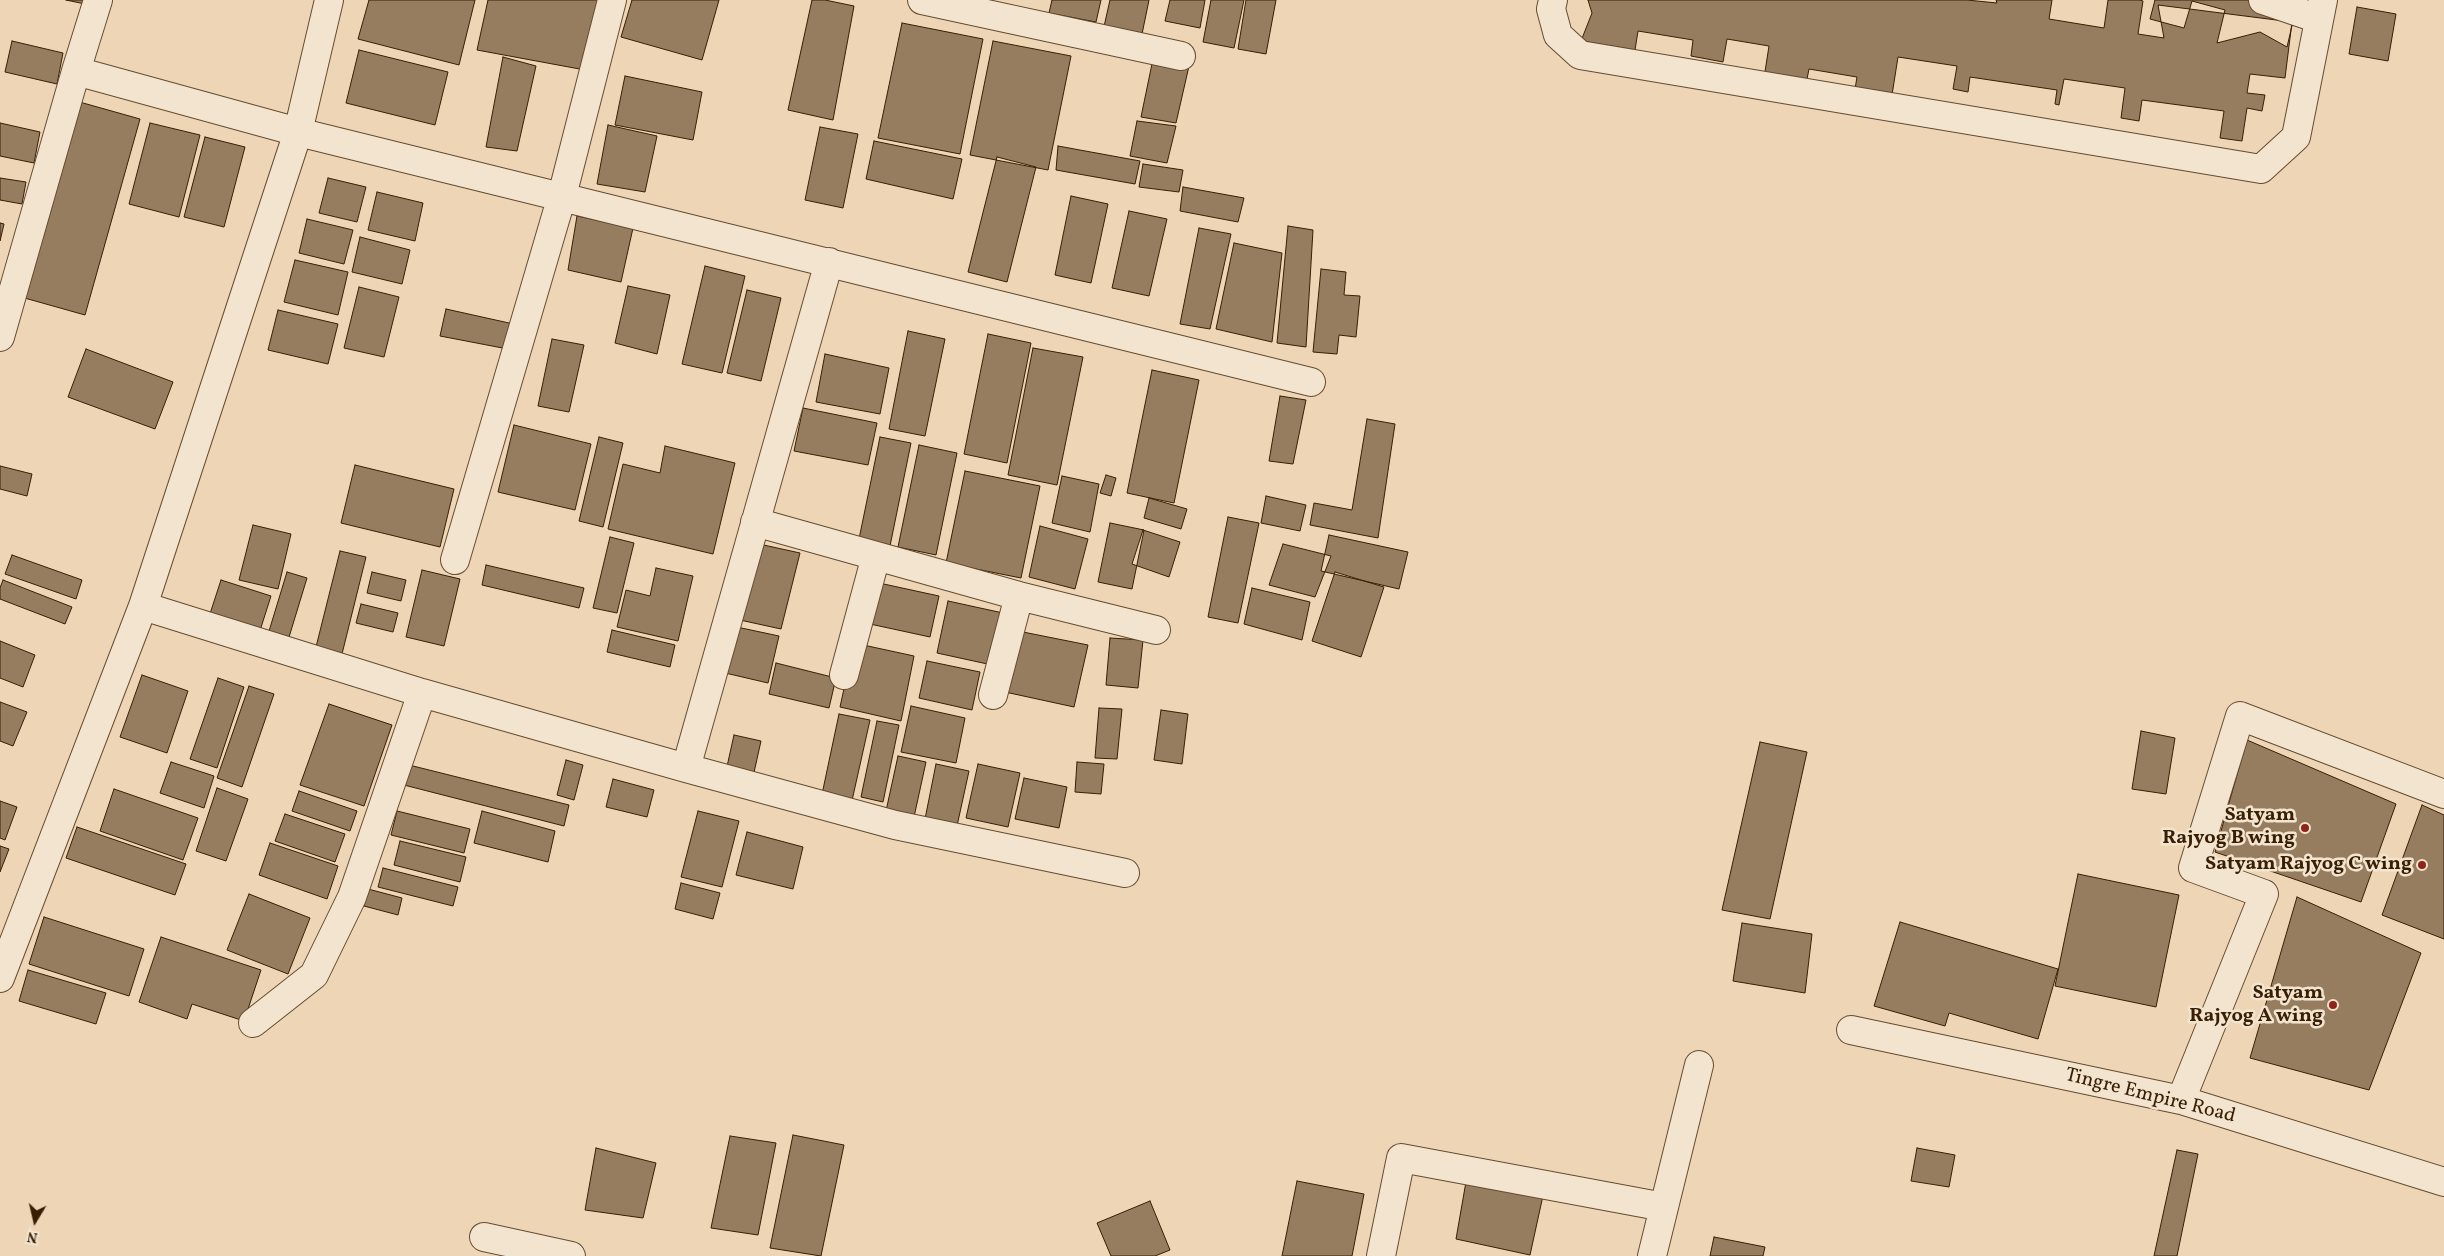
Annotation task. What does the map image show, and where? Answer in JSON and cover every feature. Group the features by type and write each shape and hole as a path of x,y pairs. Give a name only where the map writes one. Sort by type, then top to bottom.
{"street":[{"path":"0,337 98,0"},
{"path":"0,978 143,606 298,132 329,0"},
{"path":"455,560 562,196 612,0"},
{"path":"922,0 1181,56"},
{"path":"1553,0 1552,9 1558,36 1580,55 2261,169 2296,137 2321,10 2263,0"},
{"path":"76,71 298,132 1311,382"},
{"path":"686,768 830,262"},
{"path":"755,522 1019,596 1156,630"},
{"path":"844,675 876,556"},
{"path":"993,695 1019,596"},
{"path":"143,606 422,693 895,825 1125,872"},
{"path":"253,1023 314,975 352,897 422,693"},
{"path":"2181,1100 2264,894 2193,868 2240,716 2444,794"},
{"name":"Tingre Empire Road","path":"1851,1030 2181,1100 2444,1182"},
{"path":"1652,1256 1699,1064"},
{"path":"1382,1256 1401,1158 1664,1207"},
{"path":"484,1237 571,1256"}],"building":[{"path":"66,0 86,0 85,4"},
{"path":"369,0 475,0 459,65 358,39"},
{"path":"488,0 601,0 585,70 477,50"},
{"path":"632,0 719,0 702,60 621,37"},
{"path":"812,0 825,0 854,6 833,120 788,110"},
{"path":"1052,0 1101,0 1096,22 1049,13"},
{"path":"1110,0 1149,0 1141,39 1103,31"},
{"path":"1170,0 1205,0 1200,28 1165,21"},
{"path":"1211,0 1244,0 1234,48 1203,42"},
{"path":"1246,0 1276,0 1266,54 1238,49"},
{"path":"1588,0 1967,0 1997,3 1996,0 2052,0 2049,19 2104,28 2108,0 2140,0 2143,1 2138,34 2164,38 2158,5 2292,22 2285,78 2250,74 2247,93 2265,95 2262,111 2247,108 2242,141 2220,138 2224,111 2142,100 2139,121 2121,118 2125,88 2064,79 2059,105 2055,104 2057,90 1970,77 1968,92 1953,89 1957,66 1898,57 1892,95 1855,89 1857,77 1809,69 1806,84 1764,78 1769,46 1727,39 1723,62 1691,56 1693,40 1638,31 1635,50 1581,41 1592,13"},
{"path":"2155,0 2298,0 2287,47 2260,32 2217,43 2225,10 2192,1 2184,28 2150,19"},
{"path":"2357,7 2396,14 2388,61 2349,54"},
{"path":"902,23 983,39 960,154 878,138"},
{"path":"12,41 63,53 57,84 5,72"},
{"path":"993,41 1071,56 1048,170 970,155"},
{"path":"359,50 448,72 435,125 346,103"},
{"path":"503,57 536,66 517,151 486,147"},
{"path":"1153,59 1189,66 1176,123 1141,117"},
{"path":"625,76 702,92 693,140 615,125"},
{"path":"76,101 140,119 85,315 21,297"},
{"path":"1137,121 1176,126 1167,163 1130,156"},
{"path":"0,123 40,132 34,163 0,156"},
{"path":"150,123 200,135 179,217 129,204"},
{"path":"608,125 657,136 645,192 597,184"},
{"path":"820,127 858,134 843,208 805,200"},
{"path":"205,137 245,147 224,227 184,217"},
{"path":"874,141 962,159 953,199 866,179"},
{"path":"1058,146 1140,161 1135,184 1056,170"},
{"path":"997,157 1036,167 1007,282 968,272"},
{"path":"1143,164 1183,170 1179,192 1139,187"},
{"path":"0,178 26,182 22,204 0,200"},
{"path":"328,178 366,187 357,222 319,213"},
{"path":"1183,187 1244,198 1238,222 1180,211"},
{"path":"377,192 423,203 415,241 368,230"},
{"path":"1071,196 1108,204 1091,283 1055,275"},
{"path":"1129,211 1167,219 1149,296 1112,288"},
{"path":"577,216 633,228 621,282 568,270"},
{"path":"307,219 353,230 344,264 299,253"},
{"path":"0,223 4,224 0,241"},
{"path":"1288,226 1313,230 1306,347 1277,343"},
{"path":"1199,228 1231,234 1210,329 1180,324"},
{"path":"360,237 410,250 402,284 352,272"},
{"path":"1234,243 1282,253 1272,342 1216,329"},
{"path":"295,260 348,272 338,315 284,302"},
{"path":"705,266 745,276 722,373 682,364"},
{"path":"1321,269 1346,272 1344,295 1360,296 1356,337 1339,335 1337,354 1313,352"},
{"path":"628,286 670,295 657,354 615,343"},
{"path":"359,287 399,297 384,357 344,348"},
{"path":"747,290 781,298 761,381 727,373"},
{"path":"446,309 518,325 513,350 440,336"},
{"path":"278,310 338,324 328,364 268,350"},
{"path":"908,331 945,339 925,436 889,429"},
{"path":"988,334 1031,343 1007,463 964,454"},
{"path":"552,339 584,345 569,412 538,406"},
{"path":"1033,348 1083,357 1057,485 1008,475"},
{"path":"86,349 173,382 155,429 68,397"},
{"path":"825,354 889,368 880,414 816,402"},
{"path":"1152,370 1199,380 1174,503 1127,493"},
{"path":"1280,396 1306,400 1293,464 1269,461"},
{"path":"803,408 877,423 868,465 794,451"},
{"path":"1367,419 1395,424 1378,538 1310,525 1314,503 1352,510"},
{"path":"514,425 591,444 575,510 498,492"},
{"path":"599,437 623,443 603,527 579,521"},
{"path":"880,437 911,443 890,546 859,539"},
{"path":"919,445 957,453 936,555 898,547"},
{"path":"665,446 735,463 713,554 608,529 623,464 660,473"},
{"path":"355,465 454,489 440,547 341,523"},
{"path":"0,466 32,474 27,496 0,489"},
{"path":"965,471 1040,486 1021,578 946,563"},
{"path":"1106,475 1116,478 1111,496 1100,493"},
{"path":"1062,476 1099,484 1090,532 1052,523"},
{"path":"1266,496 1306,505 1300,531 1261,523"},
{"path":"1149,498 1187,509 1181,529 1144,518"},
{"path":"1228,517 1259,523 1238,623 1208,617"},
{"path":"1110,523 1144,530 1132,589 1098,582"},
{"path":"253,525 291,534 278,589 239,580"},
{"path":"1040,526 1088,539 1075,589 1029,577"},
{"path":"1143,530 1180,542 1169,577 1132,564"},
{"path":"1329,535 1408,552 1399,589 1321,571"},
{"path":"610,537 634,543 617,613 593,608"},
{"path":"759,544 800,553 781,629 740,620"},
{"path":"1283,544 1331,556 1315,597 1269,585"},
{"path":"340,551 366,557 341,658 315,651"},
{"path":"12,555 82,580 76,599 5,574"},
{"path":"486,565 584,588 579,608 482,585"},
{"path":"656,568 693,576 678,641 617,627 626,590 650,596"},
{"path":"422,570 460,579 444,646 406,637"},
{"path":"287,572 307,578 286,647 266,641"},
{"path":"372,572 406,580 401,601 367,593"},
{"path":"1335,572 1384,587 1361,657 1312,641"},
{"path":"3,580 72,607 65,624 0,599 0,588"},
{"path":"221,580 271,596 257,640 207,623"},
{"path":"879,583 939,596 930,637 870,624"},
{"path":"1252,588 1310,602 1302,640 1244,624"},
{"path":"948,601 1003,613 992,665 937,653"},
{"path":"361,604 398,613 393,632 356,623"},
{"path":"732,626 779,636 768,683 721,672"},
{"path":"612,630 675,645 670,667 607,652"},
{"path":"1018,631 1088,645 1074,707 1005,692"},
{"path":"1110,638 1143,640 1138,688 1106,685"},
{"path":"0,641 35,655 23,687 0,678"},
{"path":"854,643 914,656 901,721 840,707"},
{"path":"927,661 980,672 972,710 919,698"},
{"path":"776,663 836,678 829,708 769,694"},
{"path":"142,675 188,691 167,753 120,737"},
{"path":"218,678 244,687 217,768 190,759"},
{"path":"249,686 274,694 242,787 217,778"},
{"path":"0,702 27,712 13,746 0,741"},
{"path":"329,704 392,725 364,806 300,785"},
{"path":"911,706 965,718 956,763 901,752"},
{"path":"1099,708 1122,709 1117,759 1095,758"},
{"path":"1161,710 1188,714 1182,764 1154,760"},
{"path":"839,714 870,720 851,805 821,799"},
{"path":"877,721 899,725 883,802 861,797"},
{"path":"2141,731 2175,738 2166,794 2132,789"},
{"path":"734,735 761,741 753,777 726,771"},
{"name":"Satyam Rajyog B wing","path":"2247,740 2396,804 2361,902 2215,852"},
{"path":"1760,742 1807,752 1770,919 1722,910"},
{"path":"898,756 926,762 914,817 886,811"},
{"path":"566,760 583,765 574,800 557,795"},
{"path":"171,762 214,776 204,808 160,793"},
{"path":"1077,762 1104,764 1101,794 1075,792"},
{"path":"936,764 969,771 957,826 925,819"},
{"path":"978,764 1020,773 1008,827 966,818"},
{"path":"409,765 569,805 564,826 404,785"},
{"path":"1024,778 1067,787 1059,828 1015,819"},
{"path":"613,779 654,790 647,817 606,807"},
{"path":"217,788 248,799 226,861 196,851"},
{"path":"114,789 198,818 183,860 100,831"},
{"path":"299,791 357,811 350,831 292,811"},
{"path":"0,801 17,807 5,840 0,838"},
{"name":"Satyam Rajyog C wing","path":"2422,805 2444,815 2444,939 2382,915"},
{"path":"397,811 470,829 464,853 391,835"},
{"path":"482,811 555,831 548,862 474,843"},
{"path":"698,811 739,821 722,887 681,877"},
{"path":"285,814 345,834 335,862 275,841"},
{"path":"77,827 186,864 175,895 66,858"},
{"path":"747,832 803,847 793,889 736,875"},
{"path":"400,841 466,857 460,882 394,865"},
{"path":"270,843 338,866 327,899 259,875"},
{"path":"0,846 9,849 0,872"},
{"path":"383,868 458,887 453,906 378,887"},
{"path":"2078,874 2179,895 2156,1007 2055,986"},
{"path":"681,883 720,893 713,919 675,909"},
{"path":"368,889 402,898 398,915 364,906"},
{"path":"249,894 310,918 288,974 227,950"},
{"name":"Satyam Rajyog A wing","path":"2297,897 2421,953 2369,1090 2250,1058"},
{"path":"44,917 144,949 129,996 29,964"},
{"path":"1900,922 2058,969 2038,1039 1949,1013 1945,1026 1874,1006"},
{"path":"1742,923 1812,934 1805,993 1733,981"},
{"path":"161,937 261,970 244,1021 192,1004 187,1019 139,1002"},
{"path":"28,970 106,993 96,1024 19,1001"},
{"path":"793,1135 844,1145 821,1256 770,1248"},
{"path":"730,1136 776,1143 758,1235 711,1228"},
{"path":"596,1148 656,1163 643,1218 585,1210"},
{"path":"1917,1148 1955,1155 1949,1187 1911,1181"},
{"path":"2177,1150 2198,1154 2177,1256 2154,1256"},
{"path":"1467,1176 1544,1191 1530,1255 1456,1239"},
{"path":"1297,1181 1364,1194 1352,1256 1282,1256"},
{"path":"1150,1201 1170,1250 1155,1256 1111,1256 1097,1223"},
{"path":"1714,1237 1765,1247 1763,1256 1710,1256"}],"place":[{"name":"Satyam Rajyog B wing","path":"2305,828"},
{"name":"Satyam Rajyog C wing","path":"2422,865"},
{"name":"Satyam Rajyog A wing","path":"2333,1005"}]}
